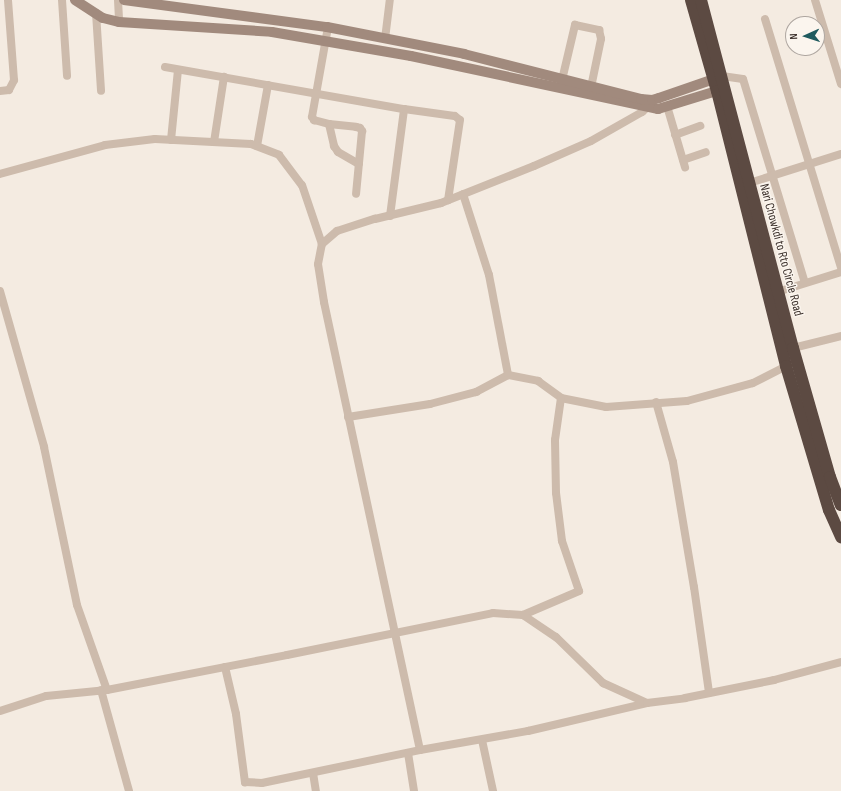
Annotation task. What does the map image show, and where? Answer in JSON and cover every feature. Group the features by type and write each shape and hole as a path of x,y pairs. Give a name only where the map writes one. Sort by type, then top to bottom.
{"highway":[{"name":"Nari Chowkdi to Rto Circle Road","path":"697,3 722,82 744,185 773,294 793,348 830,477 841,505"},
{"path":"773,294 786,366 829,510 841,537"}],"street":[{"path":"0,91 9,90 14,80 8,0"},
{"path":"62,0 67,76"},
{"path":"75,0 104,18 119,22 272,32 412,56 485,72 641,99 658,109 722,82"},
{"path":"118,0 119,22"},
{"path":"124,0 328,27 488,60 562,80 591,91"},
{"path":"385,39 390,0"},
{"path":"815,0 841,84"},
{"path":"96,13 101,91"},
{"path":"765,19 808,164 841,268"},
{"path":"562,80 575,25 600,30 600,39 591,91"},
{"path":"328,27 312,117 314,120 329,124 360,128 362,131 356,194"},
{"path":"485,72 488,60"},
{"path":"165,67 404,109 455,116 460,120 448,200"},
{"path":"171,140 178,70"},
{"path":"214,142 224,77"},
{"path":"322,244 337,231 448,200 534,166 590,141 651,104 722,82 743,79 805,283"},
{"path":"258,146 268,85"},
{"path":"667,106 684,163 706,152"},
{"path":"390,216 404,109"},
{"path":"329,124 334,146 338,152 359,164"},
{"path":"675,135 700,126"},
{"path":"0,174 105,145 155,139 251,144 258,146 279,155 302,185 322,244 318,264 348,417 420,750"},
{"path":"744,185 841,154"},
{"path":"463,194 489,275 508,375"},
{"path":"773,294 841,272"},
{"path":"0,291 44,447 77,605 104,690 129,791"},
{"path":"793,348 841,336"},
{"path":"348,417 430,404 476,392 508,375 538,380 561,398 606,407 656,402 687,401 753,382 786,366"},
{"path":"0,711 46,696 104,690 493,613 523,615 579,591 562,540 556,493 555,440 561,398"},
{"path":"656,402 673,462 694,587 709,693"},
{"path":"523,615 556,637 603,683 647,703"},
{"path":"225,667 236,714 245,782 262,783 420,750 528,731 647,703 709,693 774,680 841,662"},
{"path":"482,740 493,791"},
{"path":"408,753 414,791"},
{"path":"313,773 316,791"},
{"path":"246,791 252,782"}]}
